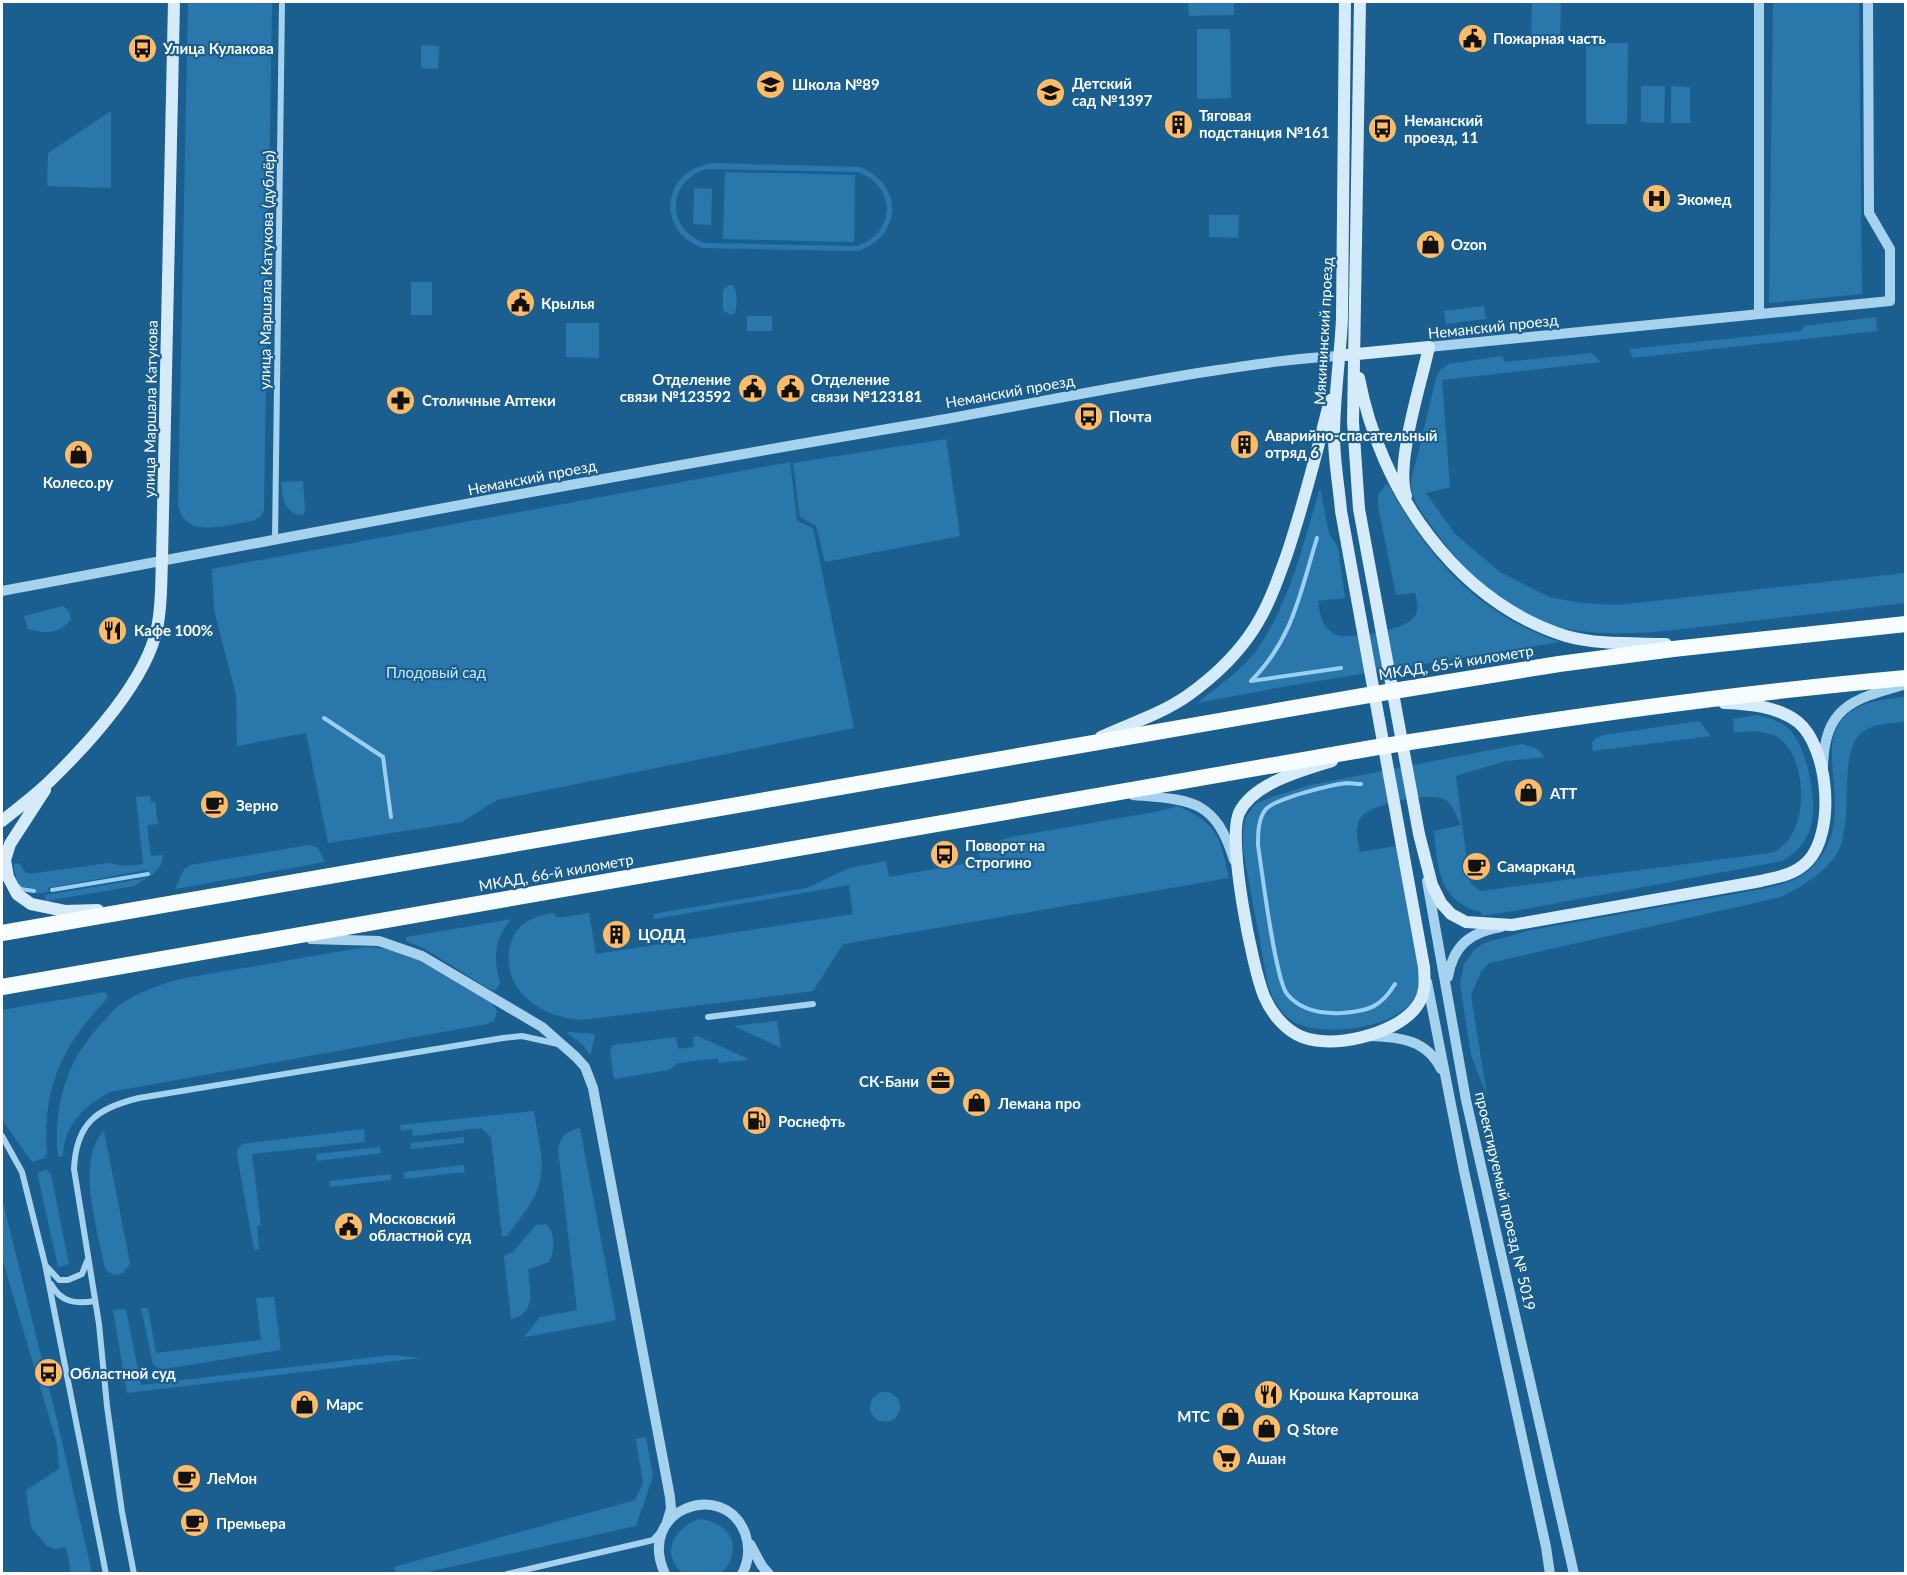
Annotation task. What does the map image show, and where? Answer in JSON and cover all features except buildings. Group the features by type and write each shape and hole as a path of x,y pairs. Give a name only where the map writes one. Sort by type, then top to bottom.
{"highway":[{"name":"МКАД, 65-й километр","path":"132,910 1536,668 1703,646 1905,624"},
{"path":"1117,793 1372,748 1567,717 1803,687 1905,678"},
{"name":"МКАД, 66-й километр","path":"2,987 1117,793"},
{"path":"2,933 132,910"}],"main road":[{"name":"улица Маршала Катукова","path":"132,910 65,911 32,904 17,894 8,877 5,860 10,844 50,782 106,719 133,682 148,656 157,629 162,560 174,2"},
{"name":"Мякининский проезд","path":"1345,2 1340,356 1336,377 1334,438 1341,511 1424,967"},
{"name":"Мякининский проезд","path":"1360,2 1353,422 1359,509 1419,834 1432,885 1441,903 1451,914 1466,922 1512,925 1785,876 1808,862 1823,831 1825,811 1818,754 1810,737 1799,723 1785,714 1766,707 1686,702"},
{"name":"Неманский проезд","path":"1340,356 1429,347"},
{"path":"1410,508 1404,488 1403,468 1429,347"},
{"path":"1355,355 1362,395 1377,446 1387,469 1410,508 1439,548 1490,599 1514,614 1569,637 1703,646"},
{"path":"1080,745 1147,717 1184,698 1207,681 1250,635 1265,610 1295,530 1336,377"},
{"path":"1317,452 1325,441 1342,438 1347,441 1355,463"},
{"path":"1372,748 1300,771 1272,783 1251,797 1239,812 1235,827 1237,868 1259,981 1272,1012 1296,1034 1326,1041 1367,1036 1406,1018 1417,1006 1425,990 1424,967"},
{"name":"улица Маршала Катукова","path":"2,821 50,782"}],"street":[{"name":"улица Маршала Катукова (дублёр)","path":"275,539 282,2"},
{"path":"1759,2 1759,314"},
{"name":"Неманский проезд","path":"1429,347 1890,301 1890,249 1869,213 1868,2"},
{"name":"Неманский проезд","path":"2,591 722,456 946,419 1155,380 1291,358 1340,356"},
{"path":"1823,781 1827,735 1843,710 1858,699 1905,684"},
{"path":"1117,793 1176,799 1196,804 1212,815 1222,829 1237,868"},
{"name":"проектируемый проезд № 5019","path":"1419,834 1466,1100 1574,1574"},
{"path":"1449,999 1448,976 1458,948 1469,938 1487,929 1512,925"},
{"path":"254,943 304,939 349,939 379,941 403,948 422,956 542,1027 567,1047 585,1067 593,1088 670,1497 671,1509 658,1546 659,1561 665,1574"},
{"path":"1424,967 1550,1574"},
{"path":"708,1017 813,1004"},
{"path":"134,1574 107,1406 95,1301 74,1169 75,1152 87,1124 98,1113 114,1104 139,1098 502,1038 522,1036 567,1047"},
{"path":"1367,1036 1391,1037 1420,1045 1434,1058 1446,1078"},
{"path":"2,1136 22,1172 45,1264 106,1574"},
{"path":"45,1264 59,1280 68,1280 82,1274 88,1256"},
{"path":"48,1278 59,1296 69,1302 95,1301"},
{"path":"507,1574 653,1540 685,1508 698,1505 711,1505 724,1509 735,1517 762,1566 769,1574"},
{"path":"742,1574 749,1554 748,1540"}],"green space":[{"path":"188,2 272,2 264,510 260,517 252,521 208,528 189,523 182,516 178,505"},
{"path":"1188,2 1234,2 1234,15 1189,16"},
{"path":"1532,2 1561,2 1560,46 1531,46"},
{"path":"1773,2 1859,2 1862,294 1769,303"},
{"path":"1197,29 1230,29 1231,98 1197,99"},
{"path":"1586,43 1628,43 1627,124 1586,124"},
{"path":"421,45 439,46 438,69 421,68"},
{"path":"1641,86 1665,86 1664,123 1641,122"},
{"path":"1671,86 1690,87 1690,123 1671,123"},
{"path":"111,111 111,188 47,186 48,153"},
{"path":"714,163 859,167 874,175 884,185 890,197 892,209 890,222 873,244 858,251 703,248 687,239 677,228 671,215 671,201 675,188 683,176 697,168","holes":["706,169 858,172 871,179 880,188 887,209 885,221 879,231 870,240 857,246 705,243 692,236 683,227 678,217 676,206 683,184 693,175"]},
{"path":"725,172 855,175 854,242 723,239"},
{"path":"694,188 712,189 711,225 693,224"},
{"path":"1209,215 1239,215 1238,238 1209,237"},
{"path":"411,282 432,282 432,315 411,315"},
{"path":"729,285 735,289 737,303 735,313 732,315 723,309 723,290"},
{"path":"1484,306 1486,319 1446,324 1444,311"},
{"path":"747,316 772,316 772,331 747,331"},
{"path":"1876,317 1877,331 1632,358 1630,349 1801,331 1804,326"},
{"path":"566,323 599,323 599,358 566,357"},
{"path":"1592,353 1601,362 1442,380 1450,487 1426,493 1455,534 1500,572 1549,597 1582,603 1618,605 1905,573 1905,603 1666,631 1613,633 1573,630 1543,622 1509,604 1493,592 1451,551 1422,512 1412,492 1412,477 1436,378 1440,370 1448,364 1502,356 1505,362"},
{"path":"946,439 960,536 825,562 816,526 800,517 793,463"},
{"name":"Плодовый сад","path":"790,462 797,521 813,528 854,728 497,800 462,822 328,843 306,733 237,746 236,695 214,610 212,569"},
{"path":"303,481 305,510 303,515 288,509 281,482"},
{"path":"1387,483 1420,536 1458,580 1503,616 1560,642 1293,685 1197,703 1243,665 1268,633 1287,593 1320,488 1329,534 1338,547 1345,598 1318,601 1321,617 1326,627 1337,635 1366,635 1402,625 1415,616 1417,602 1415,593 1396,595 1378,506 1378,495"},
{"path":"63,606 69,611 71,620 66,625 51,632 28,629 24,616"},
{"path":"1905,697 1905,722 1875,726 1865,730 1857,737 1849,759 1846,815 1841,846 1829,864 1807,883 1781,897 1489,963 1481,972 1471,995 1487,1096 1471,1055 1460,984 1464,964 1474,950 1484,943 1531,930 1762,889 1798,877 1819,859 1831,834 1835,808 1832,758 1834,736 1844,717 1866,704"},
{"path":"1756,715 1778,721 1789,729 1806,761 1812,789 1813,815 1807,837 1783,861 1481,916 1481,912 1456,900 1448,891 1439,870 1434,831 1461,825 1449,803 1440,798 1429,797 1390,803 1368,811 1362,816 1358,824 1357,838 1360,852 1397,846 1419,968 1419,987 1413,1001 1401,1012 1384,1021 1345,1029 1325,1029 1294,1022 1285,1015 1272,996 1243,850 1246,817 1255,804 1310,785 1522,744 1538,749 1545,757 1506,761 1456,776 1469,878 1471,884 1481,891 1770,853 1783,845 1793,833 1799,817 1800,780 1789,748 1779,738 1763,732 1734,733 1733,719"},
{"path":"1699,721 1711,736 1593,751 1592,743 1596,738 1604,735"},
{"path":"150,796 151,802 155,802 158,824 147,825 151,856 163,855 161,865 151,876 146,870 48,888 49,892 36,894 35,889 21,886 17,881 13,865 19,863 29,874 109,863 125,866 143,864 136,797"},
{"path":"1178,806 1202,819 1215,833 1223,852 1229,878 843,944 813,991 581,1020 555,1015 531,1002 519,990 511,973 509,954 514,936 526,922 542,915 553,913 557,918 589,913 596,954 853,914 849,885 654,919 653,914 807,888 849,868 886,861 889,877 980,861 979,847 1011,837"},
{"path":"308,845 318,848 325,862 175,889 184,869 191,865"},
{"path":"147,878 134,886 46,901 45,895"},
{"path":"511,919 498,942 496,965 500,983 496,990 491,990 425,949 406,941 406,937"},
{"path":"365,947 399,952 447,974 491,1002 497,1011 494,1021 110,1092 84,1110 77,1118 67,1135 63,1156 58,1157 60,1103 71,1069 89,1039 113,1011 124,1002 147,990 180,979"},
{"path":"105,992 107,999 78,1033 59,1068 48,1108 47,1153 44,1158 32,1162 2,1120 2,1010"},
{"path":"777,1021 781,1048 734,1026"},
{"path":"568,1032 595,1034 590,1055 583,1045"},
{"path":"698,1036 747,1060 719,1063 718,1058 678,1063 669,1070 614,1079 610,1050 613,1045 676,1037 678,1049 694,1047 693,1037"},
{"path":"534,1111 540,1148 541,1176 533,1198 507,1236 502,1236 491,1137 481,1128 413,1136 412,1129 401,1131 400,1125"},
{"path":"580,1128 616,1319 524,1337 540,1317 577,1310 558,1149 565,1135"},
{"path":"364,1129 365,1142 252,1154 261,1225 257,1226 259,1249 254,1250 237,1155 242,1144"},
{"path":"104,1131 130,1263 125,1271 115,1275 105,1268 91,1196 91,1159 95,1143"},
{"path":"464,1137 464,1143 411,1149 411,1143"},
{"path":"380,1147 381,1153 317,1161 316,1154"},
{"path":"464,1165 465,1172 405,1179 404,1172"},
{"path":"46,1169 51,1174 69,1264 58,1267 38,1177 38,1173"},
{"path":"391,1174 391,1180 330,1187 329,1181"},
{"path":"2,1199 92,1573 71,1573 66,1547 55,1549 47,1546 31,1527 26,1490 59,1469 57,1444 2,1258"},
{"path":"545,1224 553,1236 551,1257 549,1262 528,1270 530,1300 528,1307 525,1312 511,1319 504,1256 513,1252 536,1225"},
{"path":"274,1297 281,1350 164,1369 153,1364 141,1308 148,1308 156,1353 261,1340 256,1298"},
{"path":"126,1309 141,1385 392,1355 420,1358 127,1393 113,1310"},
{"path":"885,1392 896,1396 900,1407 896,1418 885,1422 874,1418 870,1407 874,1396"},
{"path":"646,1437 653,1476 636,1526 423,1573 396,1573 394,1567 635,1500 643,1483 636,1439"},
{"path":"700,1519 720,1525 731,1538 732,1555 722,1573 683,1573 672,1558 671,1549 677,1534"}],"waterway":[{"path":"1317,538 1300,596 1286,632 1277,649 1251,681 1341,668"},
{"path":"324,718 383,757 391,817"},
{"path":"1361,784 1347,783 1304,793 1272,805 1263,813 1259,826 1258,845 1270,924 1282,984 1287,994 1305,1008 1334,1013 1367,1009 1385,998 1395,984"},
{"path":"52,890 148,874"},
{"path":"18,886 21,889 34,891"}],"place":[{"name":"Пожарная часть","path":"1472,38"},
{"name":"Улица Кулакова","path":"142,48"},
{"name":"Школа №89","path":"771,84"},
{"name":"Детский сад №1397","path":"1051,92"},
{"name":"Тяговая подстанция №161","path":"1178,124"},
{"name":"Неманский проезд, 11","path":"1383,129"},
{"name":"Экомед","path":"1656,199"},
{"name":"Ozon","path":"1430,244"},
{"name":"Крылья","path":"520,303"},
{"name":"Отделение связи №123592","path":"752,388"},
{"name":"Отделение связи №123181","path":"790,388"},
{"name":"Столичные Аптеки","path":"401,400"},
{"name":"Почта","path":"1088,416"},
{"name":"Аварийно-спасательный отряд 6","path":"1244,444"},
{"name":"Колесо.ру","path":"78,455"},
{"name":"Кафе 100%","path":"113,630"},
{"name":"АТТ","path":"1529,793"},
{"name":"Зерно","path":"215,805"},
{"name":"Поворот на Строгино","path":"944,854"},
{"name":"Самарканд","path":"1476,866"},
{"name":"ЦОДД","path":"617,934"},
{"name":"СК-Бани","path":"940,1081"},
{"name":"Лемана про","path":"977,1103"},
{"name":"Роснефть","path":"757,1121"},
{"name":"Московский областной суд","path":"348,1227"},
{"name":"Областной суд","path":"49,1373"},
{"name":"Крошка Картошка","path":"1268,1394"},
{"name":"Марс","path":"305,1404"},
{"name":"МТС","path":"1231,1416"},
{"name":"Q Store","path":"1266,1429"},
{"name":"Ашан","path":"1226,1458"},
{"name":"ЛеМон","path":"186,1478"},
{"name":"Премьера","path":"195,1523"}]}
